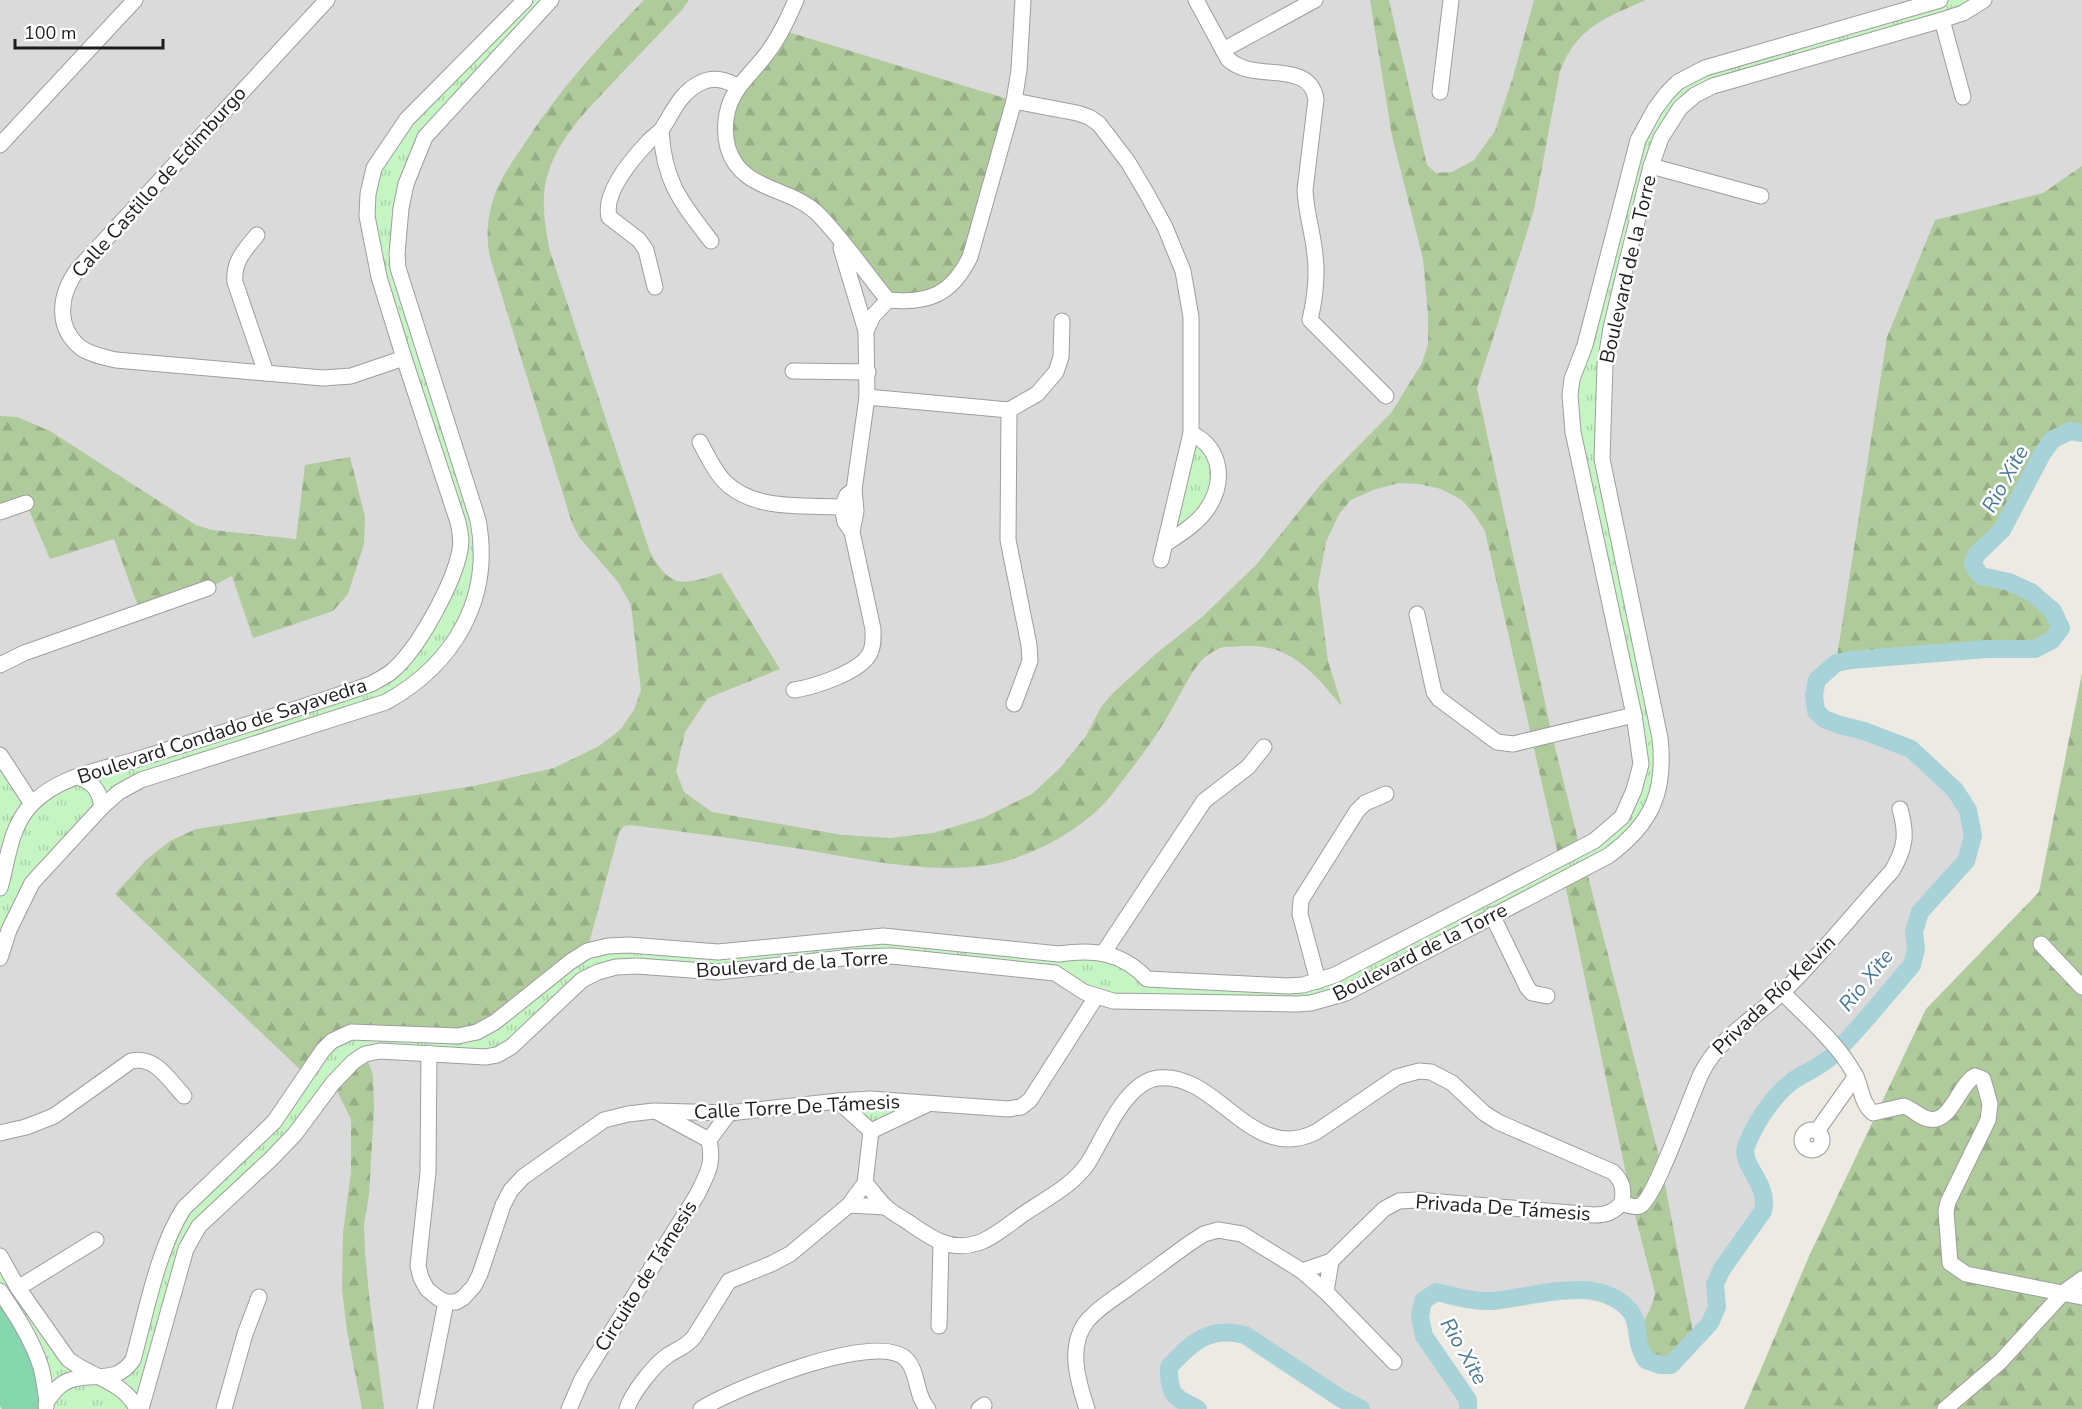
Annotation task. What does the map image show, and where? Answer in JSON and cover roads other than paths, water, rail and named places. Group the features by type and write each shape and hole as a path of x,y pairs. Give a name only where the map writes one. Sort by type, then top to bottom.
{"street":[{"path":"0,145 135,0"},
{"name":"Calle Castillo de Edimburgo","path":"327,0 69,281 63,296 62,313 72,338 81,348 94,355 116,360 305,378 338,378 351,376 404,358"},
{"name":"Boulevard Condado de Sayavedra","path":"0,888 11,840 19,822 32,804 60,784 371,684 391,672 406,656 437,608 460,551 461,536 379,277 370,242 367,216 368,194 374,168 407,119 525,0"},
{"name":"Boulevard Condado de Sayavedra","path":"0,958 9,930 32,883 102,807 119,792 141,780 386,702 409,689 429,671 458,637 477,593 482,565 482,542 478,520 398,268 401,208 406,184 425,137 551,0"},
{"path":"796,0 782,30 767,53 739,87 731,102 726,120 726,141 731,160 743,174 805,203 819,215 888,300"},
{"path":"866,331 873,316 888,300 919,300 936,295 950,287 970,257 1014,101 1019,70 1023,0"},
{"path":"1196,0 1223,50 1234,65 1244,69 1298,76 1307,80 1314,88 1316,99 1305,190 1316,270 1315,301 1310,320 1386,396"},
{"path":"1223,50 1315,0"},
{"path":"1440,92 1451,0"},
{"name":"Boulevard de la Torre","path":"46,1405 58,1387 69,1380 99,1378 126,1370 133,1360 174,1223 184,1209 274,1122 313,1064 332,1041 351,1032 458,1036 477,1032 495,1022 570,962 588,951 609,946 629,945 718,952 883,936 1059,954 1082,951 1104,952 1139,970 1148,979 1288,986 1318,981 1335,975 1594,841 1608,831 1622,817 1634,790 1641,764 1634,715 1573,432 1570,395 1572,379 1585,345 1638,140 1655,109 1667,93 1678,82 1705,68 1940,0"},
{"name":"Boulevard de la Torre","path":"139,1409 186,1250 195,1234 208,1218 295,1134 333,1083 353,1062 365,1054 380,1051 485,1057 497,1055 511,1047 582,980 616,967 638,966 718,972 852,957 892,956 1055,973 1084,992 1113,1000 1311,1003 1346,993 1608,856 1642,826 1650,812 1661,781 1663,757 1602,459 1605,365 1611,328 1651,166 1661,138 1680,108 1695,95 1713,86 1942,20 1963,13 1984,0"},
{"path":"1942,20 1963,96"},
{"path":"655,287 646,250 639,240 609,217 606,208 609,198 641,150 661,131 682,97 700,83 719,79 739,87"},
{"path":"1014,101 1077,113 1099,124 1128,162 1166,227 1184,272 1191,317 1191,434 1161,560"},
{"path":"407,119 422,127 425,137"},
{"path":"661,131 664,161 675,192 711,241"},
{"path":"1651,166 1761,196"},
{"path":"257,235 237,260 234,271 235,282 266,373"},
{"path":"837,237 866,331 867,398 854,490 856,511 852,532"},
{"path":"370,242 381,246 398,239"},
{"path":"867,398 1009,410 1037,394 1056,372 1062,349 1062,321"},
{"path":"1578,364 1591,360 1605,365"},
{"path":"793,370 868,372"},
{"path":"1009,410 1008,540 1029,645 1030,661 1014,704"},
{"path":"1165,544 1204,513 1216,488 1218,476 1215,455 1201,439 1191,434"},
{"path":"700,442 723,480 736,492 750,499 767,503 842,507"},
{"path":"1581,464 1595,465 1602,459"},
{"path":"794,690 816,685 862,664 870,654 873,629 852,532 845,522 842,507 848,495 854,490"},
{"path":"0,512 26,503"},
{"path":"460,551 468,552 476,557 482,565"},
{"path":"0,665 24,653 208,588"},
{"path":"1417,614 1434,692 1439,699 1497,742 1513,744 1634,715"},
{"path":"406,656 411,663 429,671"},
{"path":"1104,952 1204,801 1248,766 1264,747"},
{"path":"0,755 32,804"},
{"path":"78,777 91,782 100,793 102,807"},
{"path":"1318,981 1300,915 1301,900 1357,811 1365,803 1386,794"},
{"name":"Privada Río Kelvin","path":"1622,1203 1633,1207 1641,1206 1646,1201 1700,1075 1716,1049 1783,993 1817,958 1892,870 1900,856 1905,838 1900,808"},
{"path":"6,868 12,875 32,883"},
{"path":"1492,915 1527,987 1532,993 1547,996"},
{"path":"2041,944 2082,987"},
{"path":"1055,973 1053,963 1059,954"},
{"path":"1141,1000 1149,991 1148,979"},
{"path":"1783,993 1835,1047 1856,1076 1867,1108 1873,1113 1904,1106 1928,1119 1941,1118 1969,1079 1975,1076 1983,1078 1990,1104 1988,1120 1946,1210 1950,1263 1966,1274 2082,1297"},
{"name":"Calle Torre De Támesis","path":"654,1111 729,1113 870,1099 1008,1109 1021,1107 1030,1100 1096,997"},
{"path":"429,1053 428,1172 418,1266 427,1288 446,1302 456,1302 464,1298 474,1286 503,1205 511,1190 523,1177 604,1120 654,1111 709,1140 729,1113"},
{"path":"0,1133 26,1127 54,1116 131,1061 143,1059 154,1064 184,1096"},
{"path":"313,1064 321,1077 333,1083"},
{"path":"865,1182 885,1207 941,1244 962,1247 981,1242 1072,1182 1087,1164 1127,1098 1140,1085 1157,1078 1178,1080 1188,1084 1260,1132 1288,1141 1304,1138 1316,1132 1397,1077 1409,1072 1431,1072 1452,1083 1484,1113 1498,1122 1613,1172 1622,1181 1624,1192 1622,1203"},
{"path":"1817,1131 1856,1076"},
{"path":"838,1101 871,1131"},
{"path":"871,1131 930,1103"},
{"path":"627,1409 635,1392 658,1365 666,1357 687,1345 729,1281 790,1254 849,1205 865,1182 871,1131"},
{"name":"Circuito de Támesis","path":"569,1409 582,1378 710,1171 712,1156 709,1140"},
{"name":"Privada De Támesis","path":"1302,1271 1331,1261 1384,1209 1399,1201 1418,1200 1594,1215 1614,1212 1622,1203"},
{"path":"849,1205 885,1207"},
{"path":"1087,1409 1077,1380 1076,1360 1079,1340 1086,1323 1100,1309 1190,1243 1211,1232 1231,1231 1242,1234 1302,1271 1395,1362"},
{"path":"18,1288 96,1240"},
{"path":"939,1326 941,1244"},
{"path":"0,1256 18,1288 68,1359 99,1378 123,1389 139,1409"},
{"path":"1326,1292 1331,1261"},
{"path":"1946,1409 2000,1362 2064,1292 2082,1279"},
{"path":"0,1291 25,1329 36,1353 42,1370 46,1405"},
{"path":"224,1409 244,1334 260,1297"},
{"path":"425,1409 446,1302"},
{"path":"701,1409 784,1371 865,1351 880,1350 894,1352 905,1359 912,1369 921,1397 928,1409"}],"waterway":[{"name":"Rio Xite","path":"1468,1409 1468,1400 1424,1336 1420,1317 1423,1301 1436,1292 1484,1301 1565,1290 1602,1293 1618,1300 1631,1312 1640,1349 1646,1360 1660,1365 1671,1365 1710,1323 1717,1307 1715,1284 1722,1269 1763,1211 1762,1192 1745,1154 1754,1129 1779,1093 1794,1080 1829,1059 1912,965 1916,949 1914,932 1920,912 1966,861 1973,836 1968,810 1955,790 1911,749 1824,719 1816,711 1814,695 1817,680 1836,663 1851,660 1987,649 2035,649 2052,640 2061,628 2053,611 2031,592 2009,582 1981,576 1973,565 1976,555 2002,530 2042,454 2052,440 2070,431 2082,433"},
{"name":"Rio Xite","path":"1198,1409 1174,1394 1170,1384 1169,1367 1202,1338 1221,1333 1245,1335 1340,1398 1361,1409"}]}
